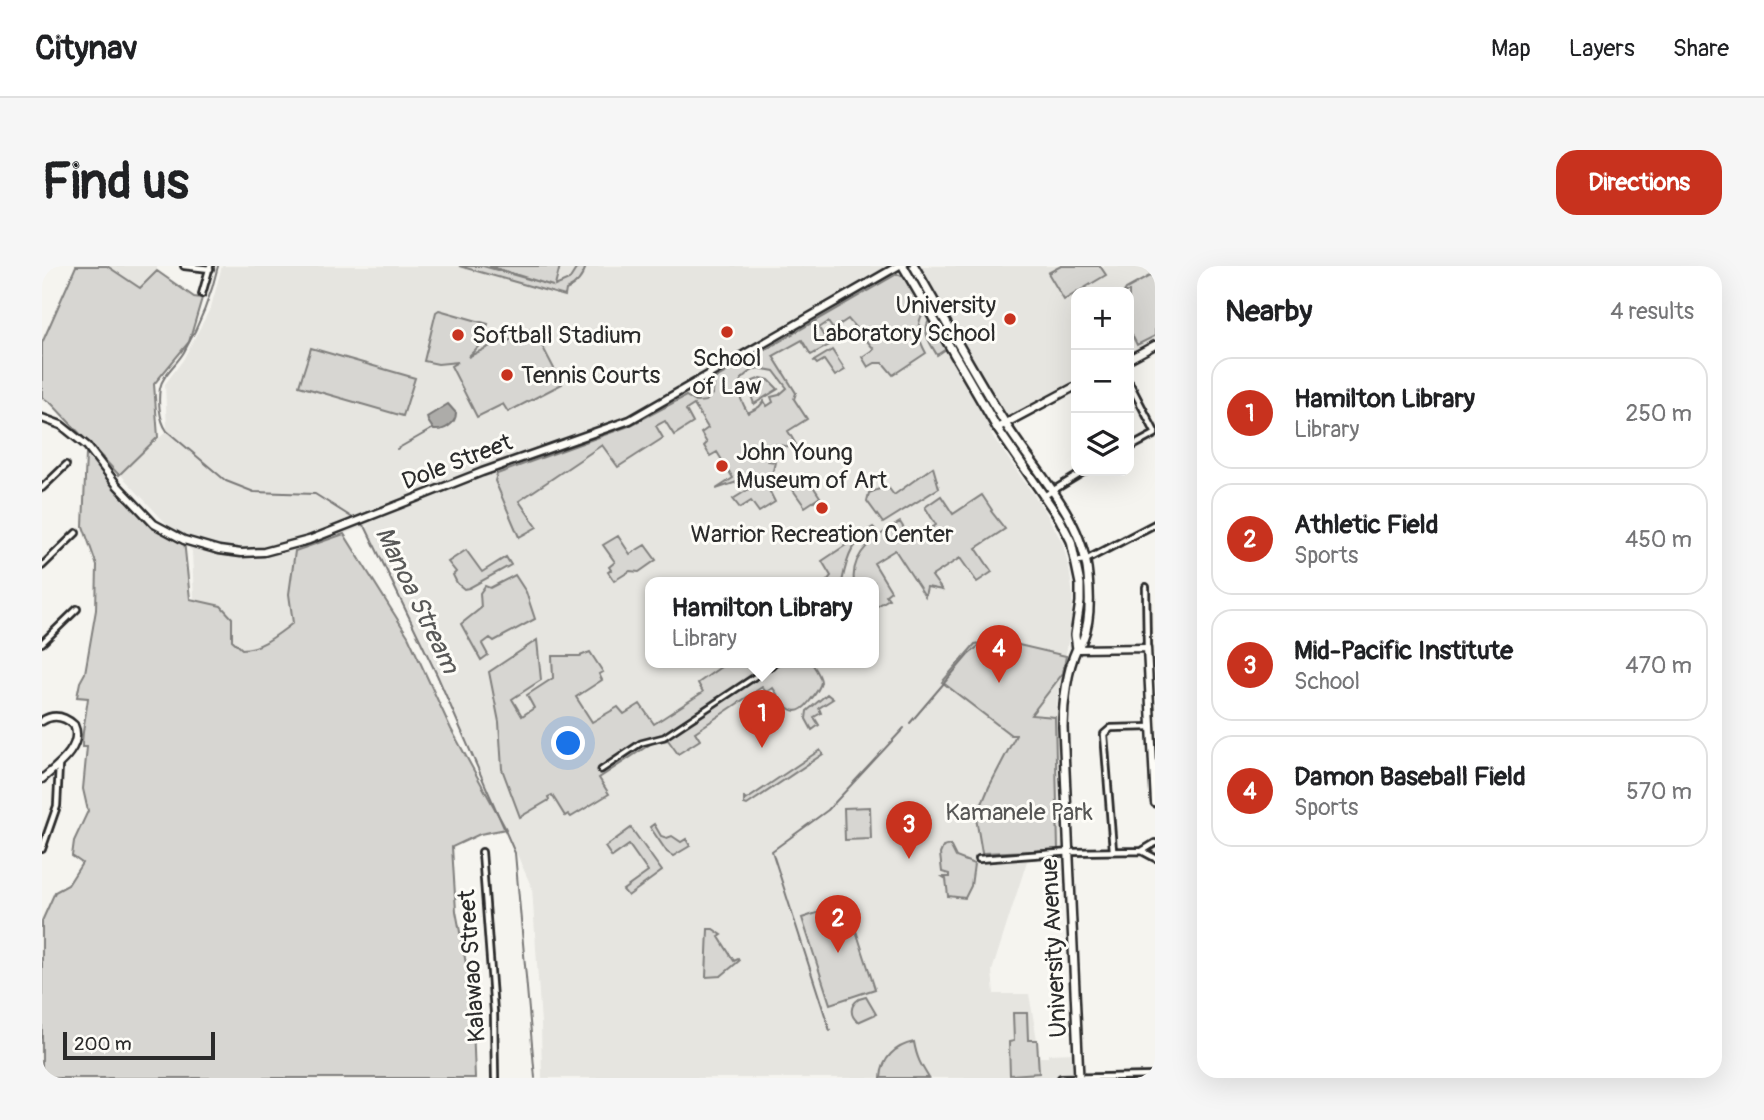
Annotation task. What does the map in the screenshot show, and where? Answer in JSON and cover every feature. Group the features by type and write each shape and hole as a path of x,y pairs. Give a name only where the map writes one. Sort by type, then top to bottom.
{"main road":[{"name":"University Avenue","path":"900,266 997,428 1066,532 1077,561 1080,584 1075,635 1077,649"},
{"name":"University Avenue","path":"914,266 1005,423 1078,534 1086,560 1089,601 1083,638 1077,649 1063,711 1079,1077"}],"street":[{"path":"184,266 210,267 202,295"},
{"path":"876,278 884,266"},
{"name":"Dole Street","path":"42,418 61,425 88,446 117,485 154,524 184,540 219,550 264,552 290,547 482,472 630,420 900,266"},
{"path":"1134,356 1155,345"},
{"path":"997,428 1071,389"},
{"path":"1134,392 1155,433 1134,445"},
{"path":"42,488 66,465"},
{"path":"1043,496 1076,476"},
{"path":"1077,561 1086,560 1155,524"},
{"path":"42,566 76,533"},
{"path":"1146,587 1147,648 1152,667 1155,803"},
{"path":"42,643 77,609"},
{"path":"1147,624 1155,623"},
{"path":"1077,649 1147,648"},
{"path":"601,770 641,743 664,737 768,668"},
{"path":"1151,694 1155,702"},
{"path":"42,721 51,716 61,717 71,722 76,729 75,745 42,779"},
{"path":"1113,850 1104,734 1111,728 1153,729"},
{"path":"42,849 57,806 59,764"},
{"path":"1142,851 1155,843"},
{"path":"979,859 1113,850 1142,851 1155,858"},
{"name":"Kalawao Street","path":"482,852 494,1012 495,1078"},
{"path":"1061,1078 1155,1076"}],"shaded area":[{"path":"107,266 157,266 157,271 140,288"},
{"path":"222,266 1155,266 1155,345 1134,356 1134,287 1071,287 1071,389 991,434 1045,511 1063,544 1073,596 1069,637 1057,700 1063,858 1027,861 992,971 994,994 1029,994 1040,1057 1076,1053 1079,1073 1043,1078 542,1078 532,888 437,675 367,528 369,525 335,537 287,657 196,648 192,551 120,474 167,431 165,384 183,360 211,307"},
{"path":"448,404 456,413 454,420 445,428 434,430 427,417"}],"green space":[{"path":"76,266 107,266 140,288 157,271 194,297 202,298 189,342 154,384 158,437 119,475 52,404 42,397 42,343"},
{"path":"459,266 483,266 553,286 489,266 560,266 555,286 569,280 578,266 586,266 579,280 566,290 565,296"},
{"path":"1061,266 1100,266 1106,275 1086,287 1071,287 1071,296 1064,300 1048,273"},
{"path":"1155,273 1155,336 1137,345 1134,339 1134,287 1130,287"},
{"path":"897,274 904,277 924,311 919,322 919,332 926,353 893,375 883,363 868,367 862,357 874,349 848,319 833,329 828,322 819,328 829,345 811,355 802,340 773,356 796,393 794,399 807,419 788,431 798,448 771,444 768,461 775,462 766,484 775,502 759,512 751,501 740,508 733,499 749,489 743,480 716,489 733,478 717,452 710,456 704,446 707,443 701,433 708,428 694,405 686,410 693,423 674,435 665,421 656,426 663,438 618,467 602,445 519,501 537,527 519,537 495,481 497,474 629,426 686,396 696,402 706,401 713,393 714,383 709,382","holes":["758,368 774,371 787,388 779,395 771,397 773,402 767,406 764,401 748,413 739,393 740,381"]},
{"name":"Tennis Courts","path":"439,310 488,324 481,344 468,357 533,328 562,384 508,412 503,404 477,417 451,366 458,362 438,364 424,361 436,312"},
{"path":"929,320 946,349 937,355 927,334"},
{"path":"311,348 415,378 403,416 299,386"},
{"path":"832,350 845,370 835,376 824,360 817,364 814,361"},
{"path":"761,378 769,380 778,389 754,404 749,389 753,381"},
{"path":"86,454 99,460 154,524 184,540 190,599 221,606 232,618 232,640 242,649 263,644 293,623 289,594 295,551 344,534 408,636 451,729 506,829 480,834 452,847 456,911 472,995 475,1078 42,1078 42,921 55,892 68,885 82,863 72,856 74,841 88,811 83,789 87,747 82,747 88,698 77,697 85,673 96,610 97,566 83,526"},
{"path":"933,467 939,488 883,523 867,501 869,493 887,486 894,495"},
{"path":"809,480 820,497 805,507 793,490"},
{"path":"982,495 1005,529 976,548 992,572 977,582 960,558 932,576 942,590 927,587 925,596 895,550 874,563 891,591 886,595 889,599 879,605 879,577 854,577 856,562 861,553 900,522 912,541 936,525 925,507 941,496 953,514"},
{"path":"873,527 875,529 852,551 843,577 830,577 822,561"},
{"path":"618,536 630,554 645,545 656,560 639,572 630,571 614,581 608,572 615,562 603,545"},
{"path":"466,550 482,572 506,557 511,565 464,589 457,583 453,575 456,572 448,562"},
{"path":"515,575 526,592 535,619 494,641 490,638 482,644 488,655 481,660 461,624 481,608 480,593 485,586 490,588"},
{"path":"537,640 541,680 512,699 522,716 534,708 527,695 553,678 552,656 580,656 590,652 603,672 599,674 602,680 576,697 592,722 618,707 624,714 640,704 654,724 703,692 698,683 719,668 815,668 821,682 811,700 798,711 788,708 773,688 766,692 762,687 695,732 700,740 678,754 668,740 652,743 599,778 609,794 571,817 568,814 565,816 552,795 548,797 549,800 520,817 502,769 499,722 489,672"},
{"name":"Kamanele Park","path":"997,640 1066,656 1063,673 1031,715 1055,717 1058,850 982,853 976,818 1016,735 1011,735 942,682 975,644"},
{"path":"827,694 833,699 819,708 821,713 814,717 819,725 812,730 806,719 807,711"},
{"path":"820,750 823,754 747,805 744,804 744,798 746,800"},
{"path":"870,807 871,839 845,840 844,808"},
{"path":"654,824 661,836 672,836 681,842 686,839 690,846 673,856 667,852 650,827"},
{"path":"631,828 662,871 628,896 623,890 648,872 629,845 612,857 605,847"},
{"path":"950,845 956,857 974,864 971,886 965,898 948,896 946,879 943,877 949,877 949,874 942,872 940,854 943,847"},
{"path":"847,903 875,989 830,1004 802,918"},
{"path":"708,929 722,935 719,937 734,961 739,961 721,976 706,977"},
{"path":"866,997 876,1014 858,1022 853,1016 852,1007 856,1001"},
{"path":"1013,1013 1027,1013 1028,1040 1037,1040 1039,1073 1010,1075 1009,1042 1014,1041"},
{"path":"914,1042 916,1053 929,1078 881,1078 884,1065 891,1054 901,1046"}],"waterway":[{"name":"Manoa Stream","path":"218,266 195,331 162,383 159,404 164,427 226,481 254,492 315,494 356,520"},
{"path":"397,449 432,429"},
{"name":"Manoa Stream","path":"360,523 366,528 437,675 515,853 535,1078"},
{"path":"910,723 968,655 981,644"},
{"path":"830,1031 772,851 828,810 904,728"}],"place":[{"name":"University Laboratory School","path":"1010,319"},
{"name":"School of Law","path":"727,332"},
{"name":"Softball Stadium","path":"458,335"},
{"name":"Tennis Courts","path":"507,375"},
{"name":"John Young Museum of Art","path":"722,466"},
{"name":"Warrior Recreation Center","path":"822,508"},
{"name":"Damon Baseball Field","path":"999,683"},
{"name":"Hamilton Library","path":"762,748"},
{"name":"Mid-Pacific Institute","path":"909,859"},
{"name":"Athletic Field","path":"838,953"}]}
